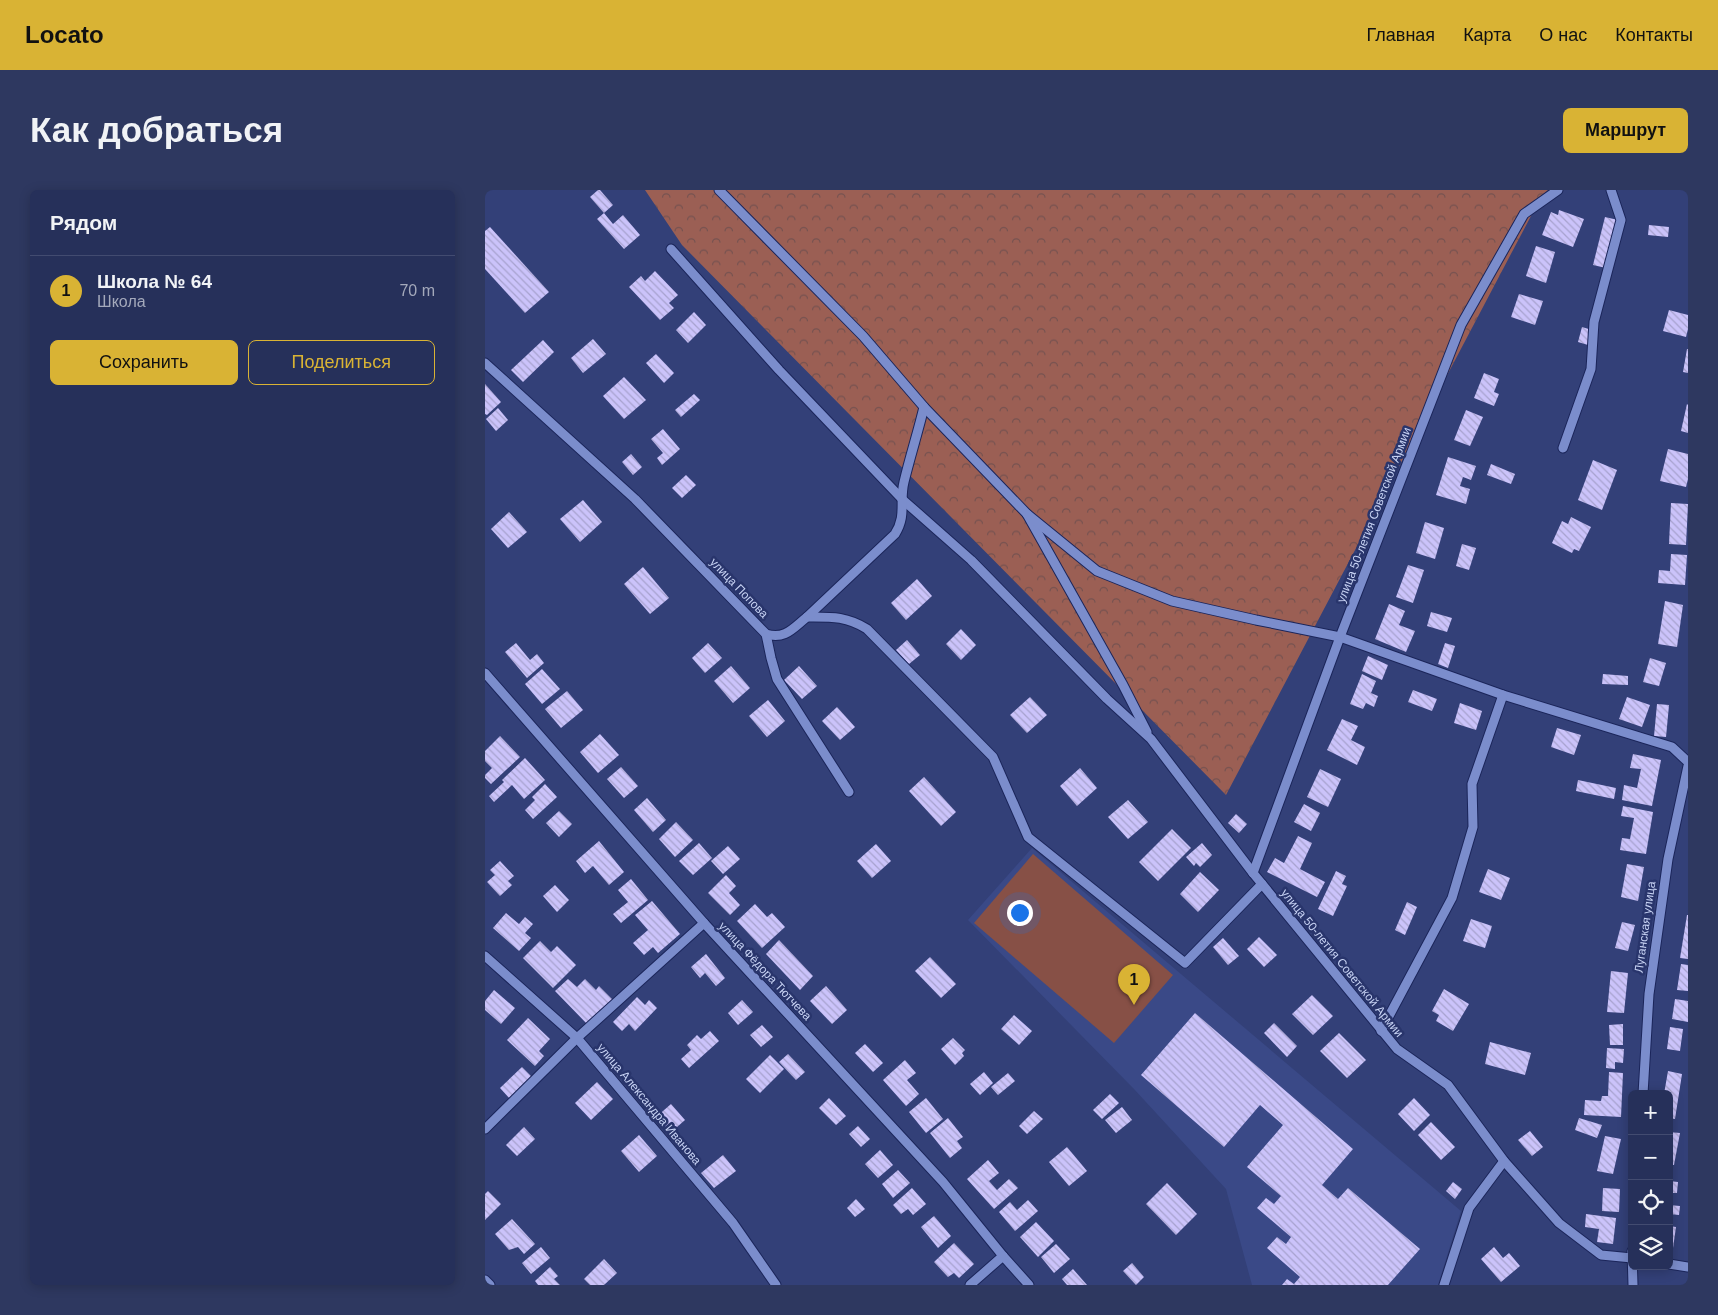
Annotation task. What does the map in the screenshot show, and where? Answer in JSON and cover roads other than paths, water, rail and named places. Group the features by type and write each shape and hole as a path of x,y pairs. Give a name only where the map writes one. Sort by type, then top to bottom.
{"street":[{"path":"719,190 863,336 925,407 1027,514 1097,571 1163,597 1256,620 1341,637 1503,695 1672,747 1688,762"},
{"name":"улица 50-летия Советской Армии","path":"1253,874 1341,637 1461,325 1524,214 1558,190"},
{"path":"1563,448 1591,368 1594,322 1621,220 1611,190"},
{"path":"671,249 779,370 903,500 971,560 1107,699 1151,739"},
{"name":"улица Попова","path":"485,363 635,499 766,634 776,637 785,635 807,617 895,534 900,526 903,515 903,484 925,407"},
{"path":"1027,514 1123,685 1151,739"},
{"path":"807,617 841,618 855,622 867,629 993,757 1028,837 1185,963 1262,884"},
{"path":"766,634 777,678 849,792"},
{"name":"улица Фёдора Тютчева","path":"485,672 703,923 943,1182 1029,1285"},
{"path":"1381,1031 1452,898 1473,827 1472,784 1503,695"},
{"name":"улица 50-летия Советской Армии","path":"1151,739 1253,874 1397,1050 1448,1085 1504,1162 1559,1222 1601,1256 1628,1256"},
{"name":"Луганская улица","path":"1643,1090 1649,994 1668,859 1688,766"},
{"path":"485,1129 577,1038 703,923"},
{"name":"улица Александра Иванова","path":"485,956 577,1038 733,1223 776,1285"},
{"path":"1444,1285 1469,1208 1504,1162"},
{"path":"970,1285 1003,1256"},
{"path":"1673,1264 1688,1266"},
{"path":"1632,1270 1633,1285"},
{"path":"485,1280 490,1285"}],"place":[{"name":"Школа № 64","path":"1134,1005"}]}
